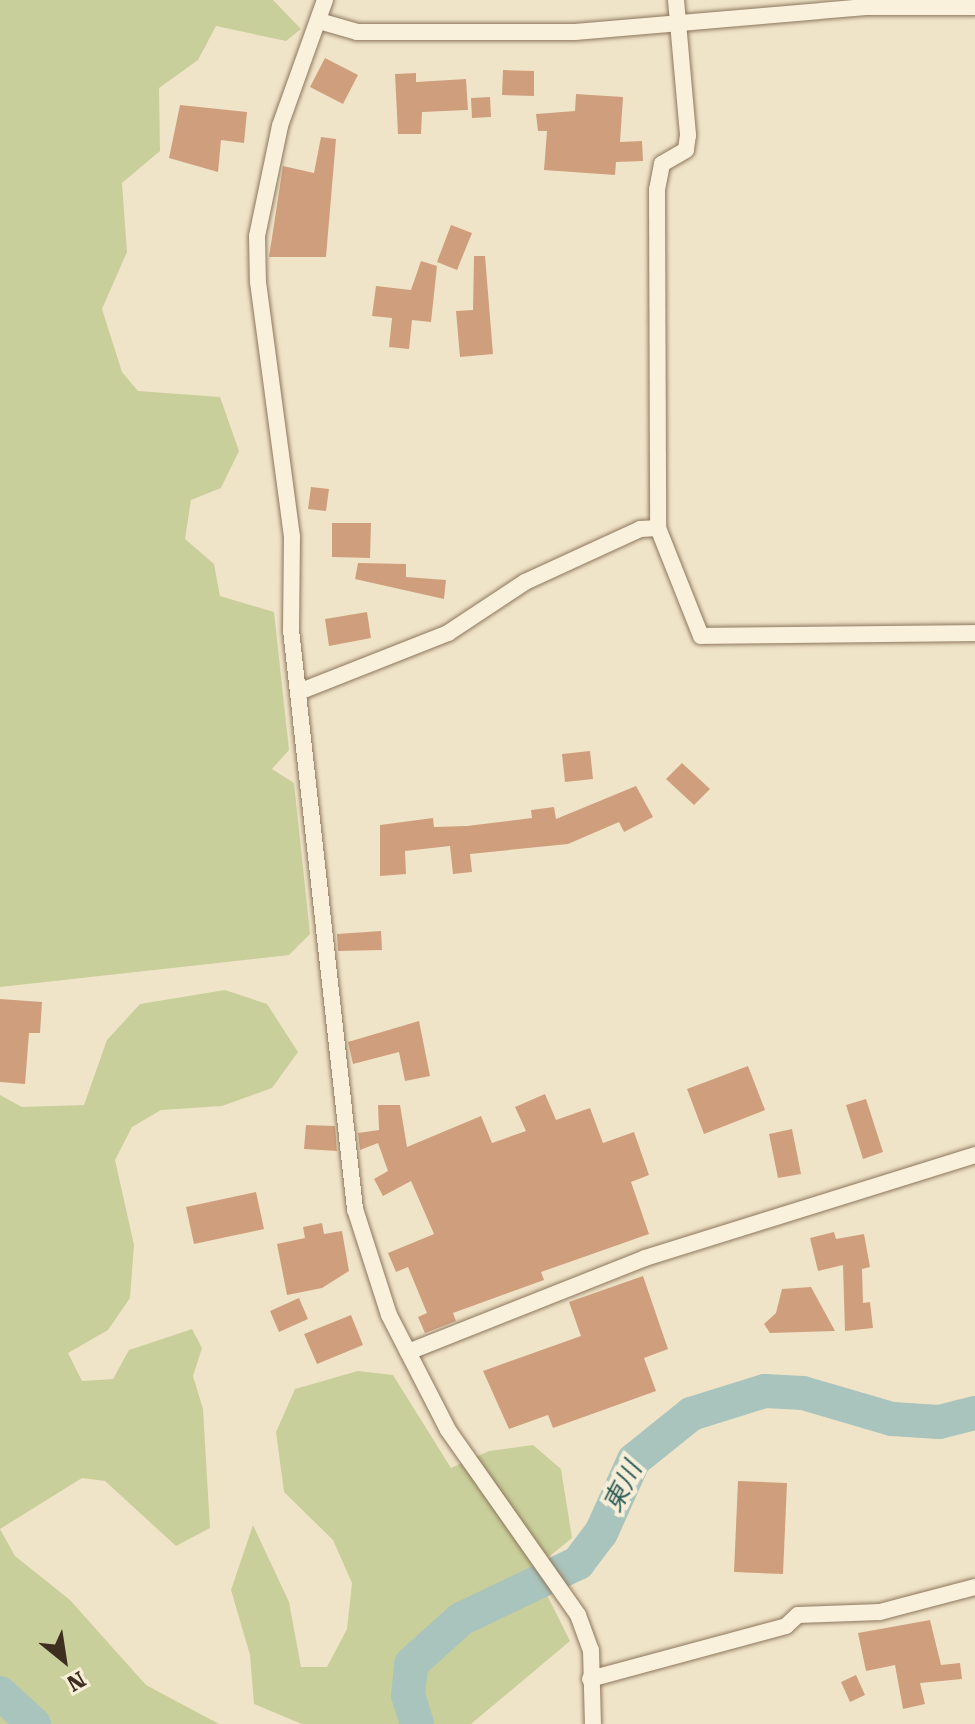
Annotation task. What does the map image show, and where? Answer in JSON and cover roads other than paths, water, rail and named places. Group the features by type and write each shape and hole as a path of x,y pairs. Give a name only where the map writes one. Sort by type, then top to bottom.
{"street":[{"path":"325,0 280,126 257,236 292,536 291,630 301,691 355,1209 365,1255 408,1352 448,1430 578,1615 591,1650 593,1724"},
{"path":"676,0 675,21 688,135 686,150 662,164 657,190 658,528 701,636 975,633"},
{"path":"319,21 357,32 575,32 675,21 975,7"},
{"path":"301,691 448,633 525,582 640,529 658,528"},
{"path":"408,1352 645,1258 975,1155"},
{"path":"590,1679 786,1626 798,1615 880,1612 975,1587"}],"waterway":[{"name":"東川","path":"417,1724 408,1695 411,1664 461,1619 578,1563 601,1533 634,1460 691,1414 765,1391 803,1393 892,1419 939,1422 975,1413"},
{"name":"東川","path":"0,1693 34,1724"}]}
